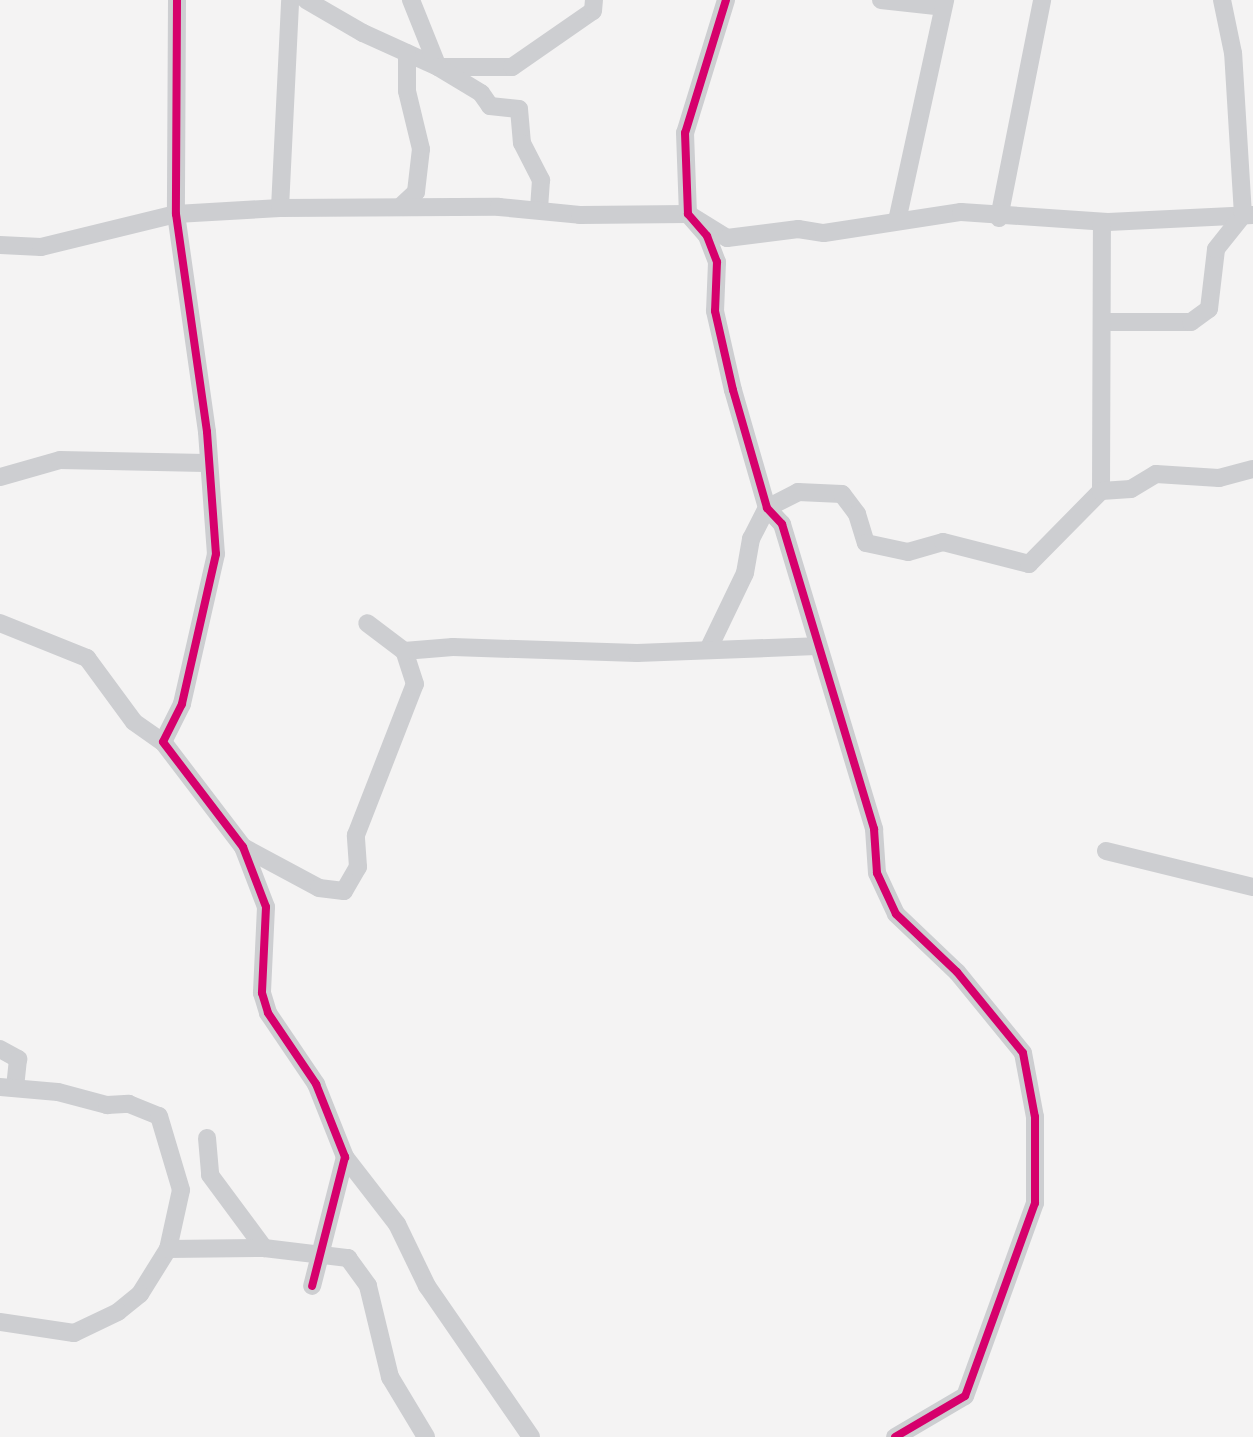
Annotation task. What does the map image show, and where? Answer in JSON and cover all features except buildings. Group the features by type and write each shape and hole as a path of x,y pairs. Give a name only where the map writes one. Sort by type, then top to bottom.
{"street":[{"path":"163,742 182,704 216,554 205,463 207,432 176,214 177,0"},
{"path":"280,208 290,0"},
{"path":"306,0 438,67 481,93 490,106 519,110 522,142 541,180 539,209"},
{"path":"411,0 438,67"},
{"path":"438,67 524,63 571,21 593,11 594,0"},
{"path":"726,0 685,133 688,213 707,236 717,262 715,311 767,508 782,524 816,646 874,829 878,873 896,914 1002,1022 1023,1053 1035,1116 1035,1203 965,1396 895,1437"},
{"path":"880,0 944,3 897,221"},
{"path":"999,218 1042,0"},
{"path":"1104,322 1191,322 1209,309 1216,249 1248,215 1233,53 1222,0"},
{"path":"400,207 416,192 421,149 407,91 407,53"},
{"path":"0,245 41,247 176,214 280,208 539,209 580,215 688,213 727,238 798,230 824,233 961,212 999,218 1102,222 1248,215"},
{"path":"1101,491 1104,322 1102,222"},
{"path":"0,477 60,460 205,463"},
{"path":"708,650 745,573 751,539 767,508 798,492 826,490 842,495 857,514 866,543 908,552 943,542 1029,564 1101,491 1131,489 1156,474 1219,478 1253,469"},
{"path":"0,623 87,658 134,722 163,742 243,847 266,907 262,993 268,1013 316,1084 345,1157 397,1224 427,1286 531,1437"},
{"path":"367,623 404,651 708,650 816,646"},
{"path":"243,847 289,875 344,891 358,867 356,835 414,696 404,651"},
{"path":"1106,851 1253,887"},
{"path":"0,1049 18,1059 7,1087 107,1105 129,1104 159,1116 181,1190 168,1249 140,1294 118,1312 74,1333 0,1322"},
{"path":"207,1138 210,1175 264,1248"},
{"path":"312,1286 323,1259 345,1157"},
{"path":"168,1249 264,1248 323,1259 348,1258 368,1286 390,1377 426,1437"}],"cycle path":[{"path":"177,0 176,214 207,432 216,554 182,704 163,742 243,847 266,907 262,993 268,1013 316,1084 345,1157 312,1286"},
{"path":"726,0 685,133 688,214 707,236 717,262 715,311 733,390 767,508 782,524 874,829 877,873 896,914 957,972 1023,1053 1035,1117 1035,1203 965,1396 895,1437"}]}
